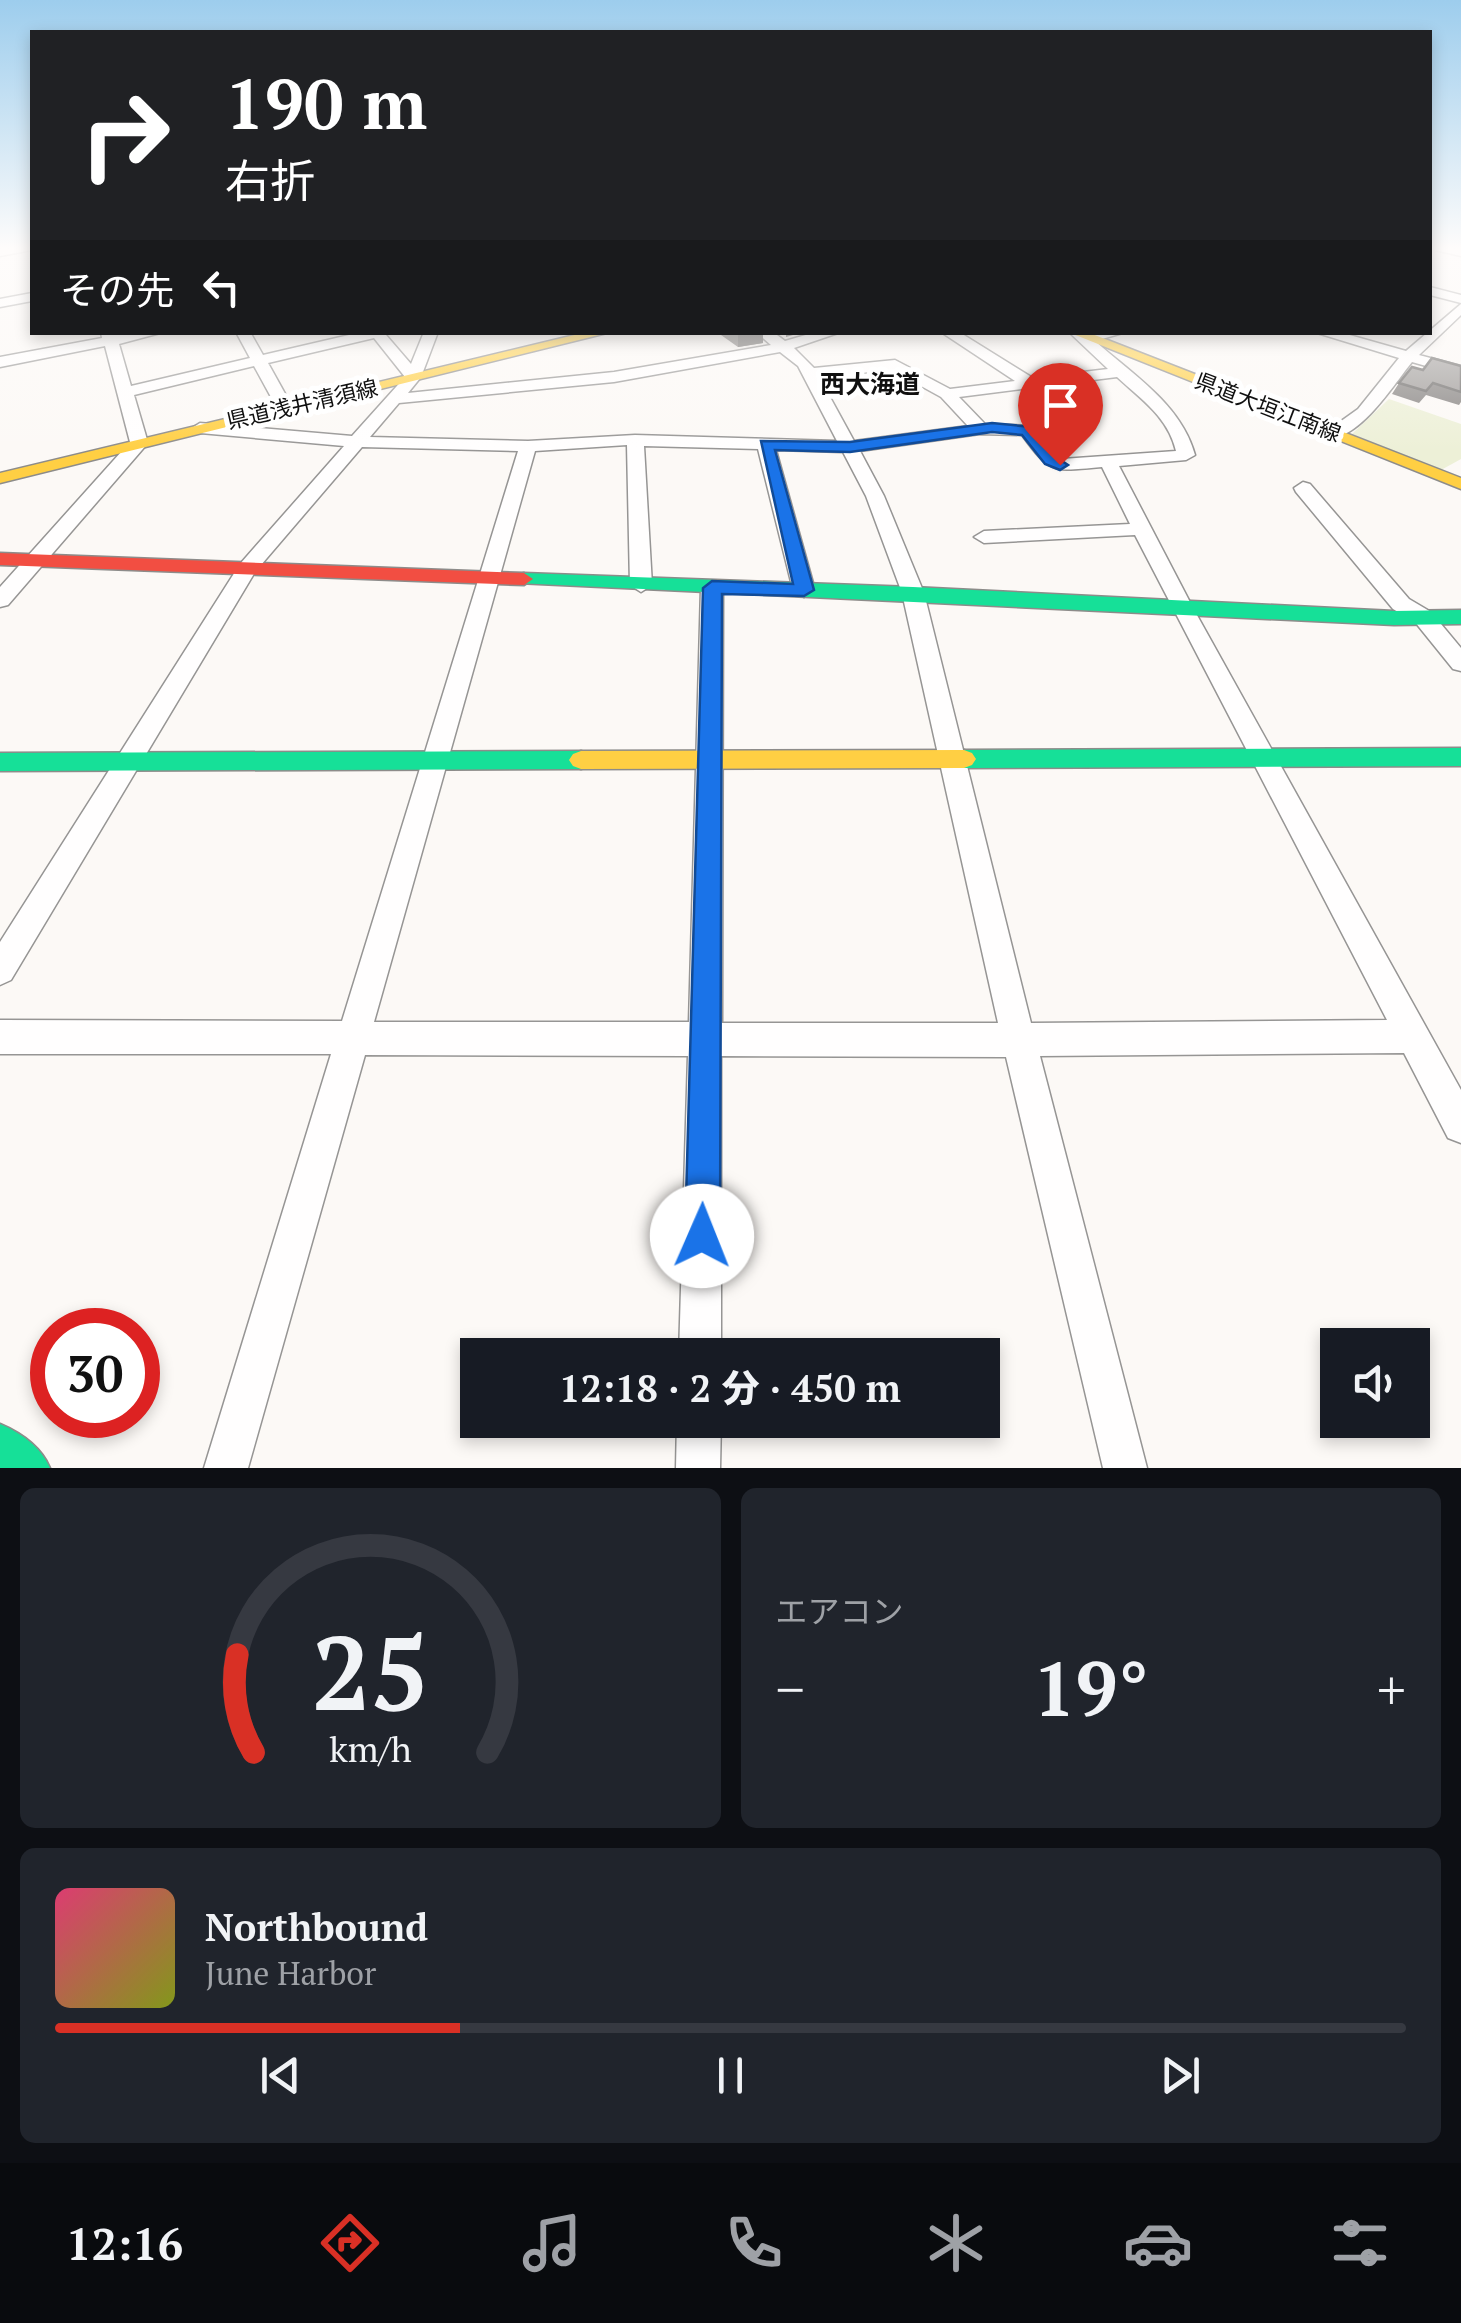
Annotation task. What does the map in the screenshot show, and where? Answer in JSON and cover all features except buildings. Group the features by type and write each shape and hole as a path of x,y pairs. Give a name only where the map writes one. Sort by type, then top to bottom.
{"main road":[{"name":"県道浅井清須線","path":"0,478 592,335"},
{"name":"県道大垣江南線","path":"1080,335 1455,476"},
{"path":"0,560 1461,616"},
{"path":"0,762 1461,757"},
{"path":"0,1444 30,1468"}],"street":[{"path":"1432,333 1452,316"},
{"path":"245,335 285,408"},
{"path":"125,392 370,335"},
{"path":"381,335 413,377"},
{"path":"0,970 247,568 413,377 430,335"},
{"path":"390,399 590,380 748,358 773,340 811,335"},
{"path":"953,335 1028,382"},
{"path":"200,428 359,442 528,446 635,440 850,447 980,428 1026,430 1050,461 1060,465 1186,456 1180,431 1169,415 1080,335"},
{"path":"1333,335 1461,370"},
{"path":"1336,434 1364,412 1430,335"},
{"path":"0,362 109,337 139,442 0,600"},
{"path":"773,340 804,363 809,372 875,496 913,594 949,758 1125,1468"},
{"path":"809,372 895,365 948,394 980,428"},
{"path":"948,394 1119,372"},
{"path":"635,440 641,584"},
{"path":"766,445 804,590"},
{"path":"226,1468 528,446"},
{"path":"1108,462 1182,608 1460,1121"},
{"path":"1304,488 1402,604 1424,617 1461,663"},
{"path":"984,537 1141,529"},
{"path":"700,1338 712,588"},
{"path":"0,1037 706,1036 1020,1040 1412,1036"},
{"path":"698,1468 699,1438"}],"green space":[{"path":"1389,399 1461,424 1461,459 1441,470 1352,434"}],"traffic: fast":[{"path":"524,579 913,593 1394,618 1461,617"},
{"path":"964,759 1461,757"},
{"path":"0,762 581,760"},
{"path":"0,1444 30,1468"}],"traffic: slow":[{"path":"0,478 593,335"},
{"path":"1082,335 1461,484"},
{"path":"581,760 964,759"}],"traffic: jam":[{"path":"0,559 524,579"}],"district":[{"name":"西大海道","path":"870,384"}],"route":[{"path":"702,1236 712,588 804,590 766,445 850,447 980,428 1026,430 1050,461 1060,465"}]}
